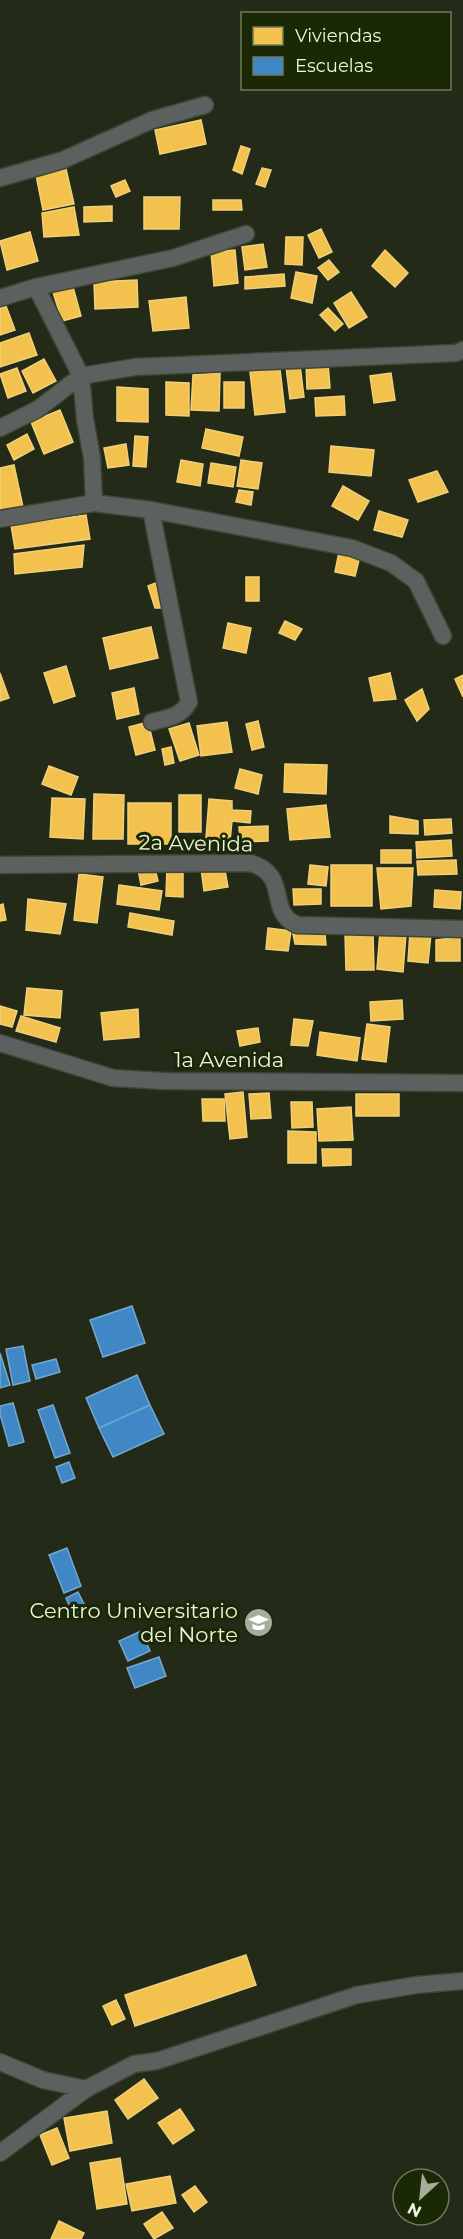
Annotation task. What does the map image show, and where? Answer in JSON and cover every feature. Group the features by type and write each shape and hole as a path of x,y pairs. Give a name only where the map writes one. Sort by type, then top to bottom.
{"street":[{"path":"0,178 63,160 152,120 205,105"},
{"path":"0,298 36,286 173,258 246,234"},
{"path":"36,286 81,376 92,458 94,503"},
{"path":"0,428 38,409 81,376 135,367 456,353 463,350"},
{"path":"0,519 94,503 151,510 352,548 390,563 416,581 443,636"},
{"path":"151,510 189,702 185,710 178,715 152,722"},
{"name":"2a Avenida","path":"0,865 250,862 263,866 272,875 282,913 289,922 298,925 463,929"},
{"name":"1a Avenida","path":"0,1043 113,1078 163,1081 463,1083"},
{"path":"0,2153 86,2089 134,2064 157,2061 357,1995 416,1985 463,1981"},
{"path":"0,2062 7,2067 43,2080 86,2089"}],"building: Viviendas":[{"path":"201,120 206,144 160,154 155,130"},
{"path":"241,146 250,149 242,174 233,170"},
{"path":"262,168 271,170 265,187 256,184"},
{"path":"66,169 74,204 43,210 36,175"},
{"path":"125,180 130,191 116,197 111,186"},
{"path":"144,197 180,197 179,229 144,229"},
{"path":"213,200 241,200 242,210 213,210"},
{"path":"112,206 112,221 84,222 84,207"},
{"path":"74,207 79,235 44,237 42,213"},
{"path":"321,229 332,252 319,258 308,235"},
{"path":"30,232 38,261 7,270 0,241"},
{"path":"286,237 303,237 302,265 285,264"},
{"path":"263,244 267,267 245,270 242,247"},
{"path":"235,250 238,283 214,286 211,252"},
{"path":"385,250 408,273 395,287 372,266"},
{"path":"329,260 339,272 328,280 318,268"},
{"path":"296,272 317,276 312,303 291,298"},
{"path":"284,274 285,286 245,289 245,277"},
{"path":"137,280 138,307 95,309 94,282"},
{"path":"73,287 81,316 62,321 53,292"},
{"path":"351,292 367,317 349,328 334,303"},
{"path":"186,297 189,328 153,331 149,301"},
{"path":"6,306 15,330 0,335 0,308"},
{"path":"328,308 343,324 335,331 320,315"},
{"path":"29,333 37,355 0,367 0,343"},
{"path":"44,359 56,381 33,393 22,371"},
{"path":"328,363 330,388 307,389 306,364"},
{"path":"300,365 304,397 290,399 286,367"},
{"path":"17,368 26,391 8,398 0,374"},
{"path":"280,369 285,412 255,415 250,372"},
{"path":"220,373 219,411 191,410 193,375"},
{"path":"391,373 395,400 374,403 370,376"},
{"path":"166,382 189,383 189,416 166,415"},
{"path":"224,382 244,382 244,408 224,408"},
{"path":"117,387 148,389 148,422 117,421"},
{"path":"344,396 345,415 316,416 315,398"},
{"path":"60,410 73,442 44,454 31,422"},
{"path":"206,429 243,437 239,456 202,448"},
{"path":"27,434 34,449 14,460 7,445"},
{"path":"135,436 148,437 146,467 133,466"},
{"path":"126,444 129,465 108,468 104,448"},
{"path":"331,446 374,450 371,476 329,472"},
{"path":"181,460 203,464 200,486 177,482"},
{"path":"241,460 262,463 258,489 237,486"},
{"path":"211,463 236,467 233,487 208,483"},
{"path":"14,465 23,507 0,510 0,468"},
{"path":"437,471 448,492 418,502 409,480"},
{"path":"343,486 369,501 358,520 332,506"},
{"path":"239,490 253,492 251,505 236,502"},
{"path":"379,511 408,520 402,537 374,530"},
{"path":"86,515 90,539 15,549 11,525"},
{"path":"84,545 82,567 15,574 14,554"},
{"path":"339,552 360,556 355,576 335,572"},
{"path":"246,577 259,577 259,601 246,601"},
{"path":"158,582 164,608 155,608 148,586"},
{"path":"285,621 302,629 295,640 279,633"},
{"path":"228,623 251,628 246,653 223,648"},
{"path":"151,627 158,658 110,669 103,638"},
{"path":"66,666 75,696 54,703 44,673"},
{"path":"0,673 9,698 0,701"},
{"path":"390,673 396,699 374,701 369,678"},
{"path":"463,675 463,697 455,679"},
{"path":"134,688 139,714 117,719 112,693"},
{"path":"422,689 429,709 417,721 405,700"},
{"path":"258,721 264,747 252,750 246,724"},
{"path":"148,722 155,750 136,755 129,727"},
{"path":"227,722 232,752 201,756 197,726"},
{"path":"189,723 199,755 180,761 169,729"},
{"path":"171,747 174,763 165,765 162,749"},
{"path":"285,764 327,765 326,794 284,792"},
{"path":"49,766 78,777 71,795 42,784"},
{"path":"240,769 262,775 258,794 235,788"},
{"path":"94,794 124,795 123,839 93,839"},
{"path":"179,795 201,795 201,832 179,832"},
{"path":"52,798 85,799 83,839 50,837"},
{"path":"209,799 232,801 232,810 251,811 250,823 232,821 230,841 206,838"},
{"path":"128,803 171,803 171,844 128,844"},
{"path":"326,805 330,837 290,840 287,809"},
{"path":"390,816 418,821 418,834 390,833"},
{"path":"451,819 452,833 425,835 424,820"},
{"path":"268,826 268,841 240,842 239,827"},
{"path":"451,840 452,856 417,858 416,842"},
{"path":"381,850 411,850 411,863 381,863"},
{"path":"456,860 457,874 418,875 417,861"},
{"path":"154,865 158,881 141,885 138,869"},
{"path":"224,865 228,887 204,891 201,868"},
{"path":"310,865 328,867 326,886 308,884"},
{"path":"331,865 372,865 372,906 331,906"},
{"path":"167,867 183,868 183,897 166,896"},
{"path":"377,868 413,868 411,906 381,909"},
{"path":"79,874 103,877 97,923 74,920"},
{"path":"119,885 162,891 159,910 117,904"},
{"path":"293,889 321,889 321,904 294,905"},
{"path":"435,890 461,892 460,909 434,907"},
{"path":"28,899 66,904 60,934 26,930"},
{"path":"3,904 6,920 0,921 0,905"},
{"path":"130,913 174,921 172,935 128,927"},
{"path":"268,928 291,931 288,951 266,949"},
{"path":"380,931 406,934 403,972 377,969"},
{"path":"410,932 431,934 428,963 408,961"},
{"path":"345,933 373,933 374,970 346,970"},
{"path":"293,934 325,934 326,945 295,944"},
{"path":"460,937 460,961 436,961 436,940"},
{"path":"27,988 62,991 60,1018 24,1015"},
{"path":"402,1000 403,1019 371,1021 370,1002"},
{"path":"0,1006 17,1011 12,1027 0,1024"},
{"path":"138,1009 139,1037 104,1040 101,1013"},
{"path":"21,1016 60,1028 56,1042 16,1031"},
{"path":"294,1019 313,1021 308,1046 291,1045"},
{"path":"367,1024 390,1027 386,1062 362,1059"},
{"path":"258,1028 260,1042 240,1046 237,1031"},
{"path":"320,1032 360,1038 357,1061 317,1055"},
{"path":"243,1092 247,1137 230,1139 225,1094"},
{"path":"269,1093 271,1118 251,1119 249,1094"},
{"path":"356,1094 399,1094 399,1116 356,1116"},
{"path":"202,1099 224,1099 225,1121 203,1121"},
{"path":"291,1102 312,1102 313,1127 292,1128"},
{"path":"351,1107 353,1140 319,1141 317,1109"},
{"path":"288,1131 316,1132 316,1163 288,1163"},
{"path":"322,1149 351,1149 351,1165 323,1166"},
{"path":"246,1955 256,1985 135,2026 125,1995"},
{"path":"116,2000 125,2019 112,2025 103,2006"},
{"path":"144,2079 158,2098 128,2119 115,2100"},
{"path":"180,2109 194,2130 173,2144 158,2123"},
{"path":"107,2111 112,2143 70,2151 64,2118"},
{"path":"57,2128 69,2158 52,2165 40,2135"},
{"path":"120,2158 127,2204 97,2209 90,2163"},
{"path":"170,2176 176,2203 132,2211 126,2184"},
{"path":"195,2186 207,2202 194,2212 182,2195"},
{"path":"162,2212 173,2228 154,2239 144,2224"},
{"path":"59,2221 84,2233 81,2239 51,2239"}],"building: Escuelas":[{"path":"132,1306 145,1343 103,1357 90,1320"},
{"path":"23,1346 30,1381 13,1385 6,1349"},
{"path":"0,1353 10,1385 0,1388"},
{"path":"56,1359 60,1372 36,1379 32,1365"},
{"path":"137,1375 150,1405 99,1428 86,1398"},
{"path":"13,1403 24,1442 9,1446 0,1406"},
{"path":"53,1405 70,1453 55,1458 38,1410"},
{"path":"150,1405 164,1434 113,1457 99,1428"},
{"path":"69,1462 75,1478 62,1483 56,1467"},
{"path":"67,1548 81,1586 64,1593 49,1555"},
{"path":"78,1592 88,1612 75,1618 66,1598"},
{"path":"141,1631 150,1651 128,1661 119,1641"},
{"path":"159,1657 166,1676 135,1688 127,1668"}],"place":[{"name":"Centro Universitario del Norte","path":"259,1622"}]}
